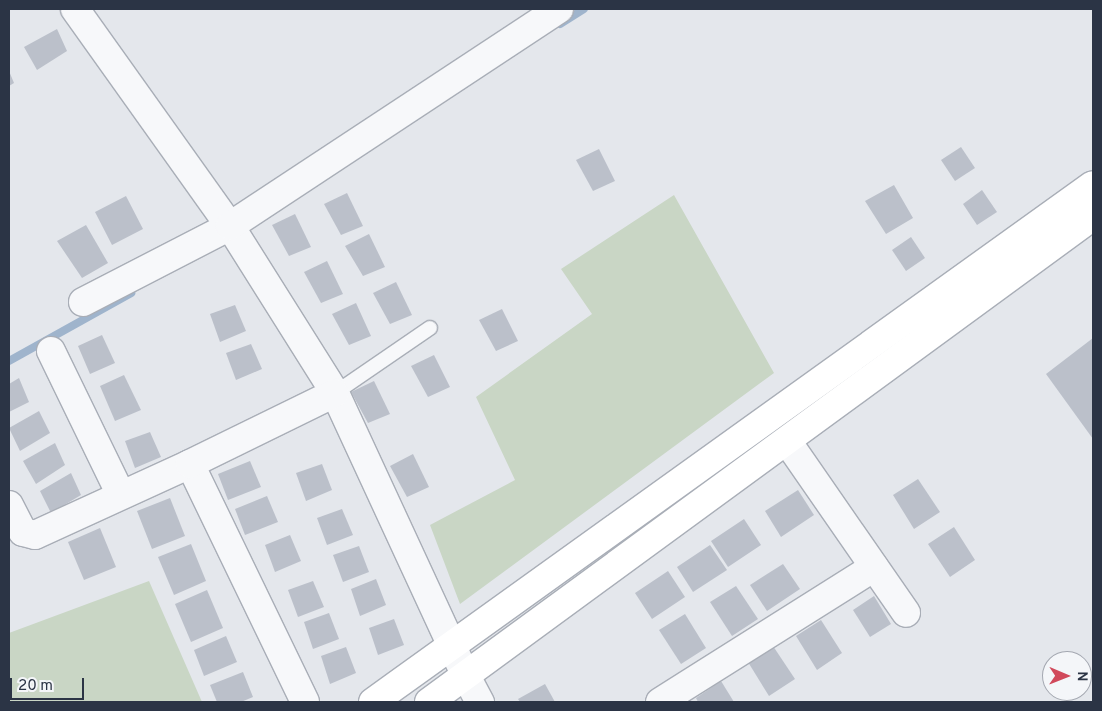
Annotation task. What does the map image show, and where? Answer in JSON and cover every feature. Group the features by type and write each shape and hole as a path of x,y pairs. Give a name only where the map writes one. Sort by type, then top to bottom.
{"street":[{"path":"75,9 230,226 335,393 466,676 480,702"},
{"path":"84,302 230,226 559,9"},
{"path":"373,702 1093,185"},
{"path":"429,702 1093,216"},
{"path":"51,351 121,495"},
{"path":"9,505 23,532 35,535 190,464 335,393"},
{"path":"787,441 906,614"},
{"path":"190,464 305,702"},
{"path":"660,702 874,567"}],"lane":[{"path":"335,393 430,328"}],"green space":[{"path":"674,195 774,373 460,604 430,525 515,480 476,397 592,314 561,269"},
{"path":"149,581 202,702 9,702 9,633"}],"building":[{"path":"57,29 67,51 37,70 24,47"},
{"path":"9,71 14,83 9,86"},
{"path":"961,147 975,168 955,181 941,160"},
{"path":"599,149 615,181 593,191 576,160"},
{"path":"894,185 913,218 886,234 865,201"},
{"path":"982,190 997,212 977,225 963,204"},
{"path":"347,193 363,226 341,235 324,204"},
{"path":"126,196 143,229 112,245 95,212"},
{"path":"295,214 311,247 289,256 272,225"},
{"path":"86,225 108,263 82,278 57,241"},
{"path":"369,234 385,267 363,276 345,246"},
{"path":"911,237 925,258 906,271 892,250"},
{"path":"327,261 343,294 321,303 304,272"},
{"path":"396,282 412,315 390,324 373,293"},
{"path":"356,303 371,336 349,345 332,314"},
{"path":"235,305 246,331 220,342 210,314"},
{"path":"502,309 518,341 496,351 479,320"},
{"path":"102,335 115,363 90,374 78,346"},
{"path":"1093,338 1093,439 1046,374"},
{"path":"251,344 262,369 236,380 226,353"},
{"path":"434,355 450,387 428,397 411,366"},
{"path":"124,375 141,410 115,421 100,386"},
{"path":"19,378 29,402 9,412 9,384"},
{"path":"374,381 390,414 368,423 351,392"},
{"path":"39,411 50,433 20,451 9,428"},
{"path":"150,432 161,457 135,468 125,441"},
{"path":"55,443 65,465 36,484 23,461"},
{"path":"413,454 429,487 407,497 390,466"},
{"path":"250,461 261,487 228,500 218,474"},
{"path":"322,464 332,490 306,501 296,473"},
{"path":"71,473 81,495 51,513 40,491"},
{"path":"918,479 940,512 914,529 893,495"},
{"path":"798,490 814,515 781,537 765,511"},
{"path":"267,496 278,522 245,535 235,509"},
{"path":"170,498 185,536 152,549 137,511"},
{"path":"342,509 353,535 327,545 317,518"},
{"path":"744,519 761,545 728,567 711,541"},
{"path":"954,527 975,560 950,577 928,544"},
{"path":"100,528 116,567 84,580 68,542"},
{"path":"290,535 301,561 275,572 265,545"},
{"path":"191,544 206,581 174,595 158,557"},
{"path":"710,545 727,570 693,592 677,567"},
{"path":"359,546 369,572 343,582 333,555"},
{"path":"783,564 800,589 767,611 750,585"},
{"path":"668,571 685,597 652,619 635,593"},
{"path":"376,579 386,605 360,616 351,589"},
{"path":"313,581 324,607 298,617 288,590"},
{"path":"736,586 758,619 732,636 710,602"},
{"path":"207,590 223,628 191,642 175,604"},
{"path":"874,596 891,624 870,637 853,610"},
{"path":"329,613 339,639 313,649 304,622"},
{"path":"685,614 706,648 681,664 659,630"},
{"path":"394,619 404,645 378,655 369,628"},
{"path":"821,620 842,653 817,670 796,636"},
{"path":"226,636 237,662 204,676 194,650"},
{"path":"773,646 795,679 769,696 748,662"},
{"path":"346,647 356,673 330,684 321,656"},
{"path":"243,672 253,697 241,702 217,702 210,685"},
{"path":"721,681 734,702 698,702 696,698"},
{"path":"545,684 555,702 520,702 518,699"}],"waterway":[{"path":"560,24 584,9"},
{"path":"9,361 131,293"}]}
